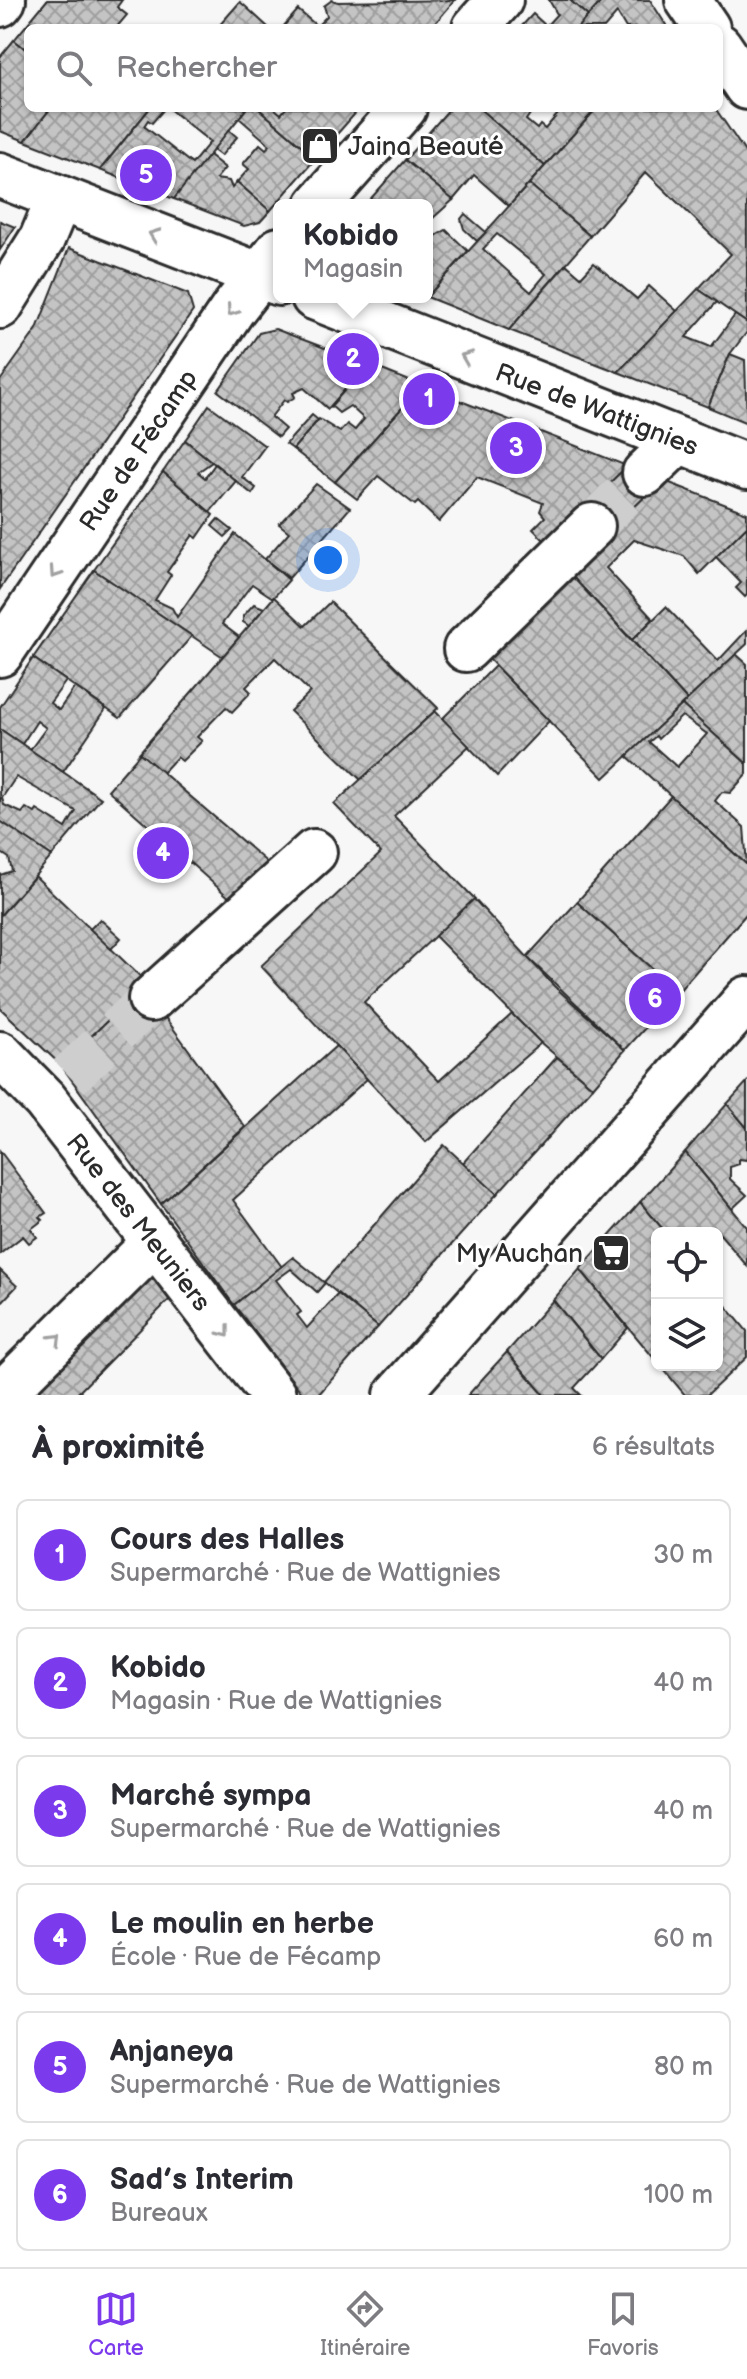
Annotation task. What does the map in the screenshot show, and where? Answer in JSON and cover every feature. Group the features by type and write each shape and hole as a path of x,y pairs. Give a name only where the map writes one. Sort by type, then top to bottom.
{"street":[{"path":"479,24 500,0"},
{"path":"688,0 704,24"},
{"path":"723,52 747,87"},
{"path":"323,199 400,112"},
{"path":"0,175 59,198 272,269"},
{"path":"0,306 42,239 59,198"},
{"name":"Rue de Fécamp","path":"0,654 272,269"},
{"name":"Rue de Wattignies","path":"329,303 747,467"},
{"path":"645,473 677,442"},
{"path":"466,649 592,526"},
{"path":"151,999 188,968 219,973 327,857"},
{"path":"397,1395 747,999"},
{"name":"Rue des Meuniers","path":"0,1054 57,1088 155,1242 273,1395"},
{"path":"1,1395 155,1242"}],"building":[{"path":"47,0 122,0 117,7 127,15 119,24 27,24"},
{"path":"332,0 455,0 434,24 319,24 327,16 324,6"},
{"path":"549,0 570,0 588,16 581,24 548,24 557,14"},
{"path":"570,0 603,0 588,16"},
{"path":"603,0 650,0 665,24 624,24 617,13 607,24 581,24"},
{"path":"240,2 265,24 221,24"},
{"path":"298,10 315,24 286,24"},
{"path":"533,14 544,24 524,24"},
{"path":"24,28 24,48 14,40"},
{"path":"14,40 24,48 24,112 48,112 25,141 0,131 0,57"},
{"path":"48,112 147,112 100,170 25,141"},
{"path":"147,112 162,112 152,123 148,120 144,126 192,164 210,142 173,112 244,112 174,199 100,170"},
{"path":"244,112 263,112 316,158 280,199 273,199 270,211 237,182 249,169 243,164 260,144 266,149 270,145 239,118"},
{"path":"263,112 356,112 316,158"},
{"path":"447,112 484,112 545,166 509,206 474,175 453,200 405,160"},
{"path":"484,112 531,112 526,120 537,129 540,125 545,129 560,112 593,112 545,166"},
{"path":"593,112 718,112 747,155 747,323 698,289 731,254 646,172 590,236 529,184"},
{"path":"229,130 237,137 221,156 213,150"},
{"path":"209,155 225,168 216,179 229,181 232,188 237,182 270,211 260,222 244,226 174,199"},
{"path":"405,160 453,200 433,218 433,199 370,199"},
{"path":"529,184 590,236 509,330 433,299 433,290","holes":["497,234 546,274 531,292 483,249"]},
{"path":"465,214 486,232 477,241 464,229 461,219"},
{"path":"0,221 15,227 0,250"},
{"path":"446,230 468,251 433,290 433,237"},
{"path":"69,248 188,294 193,311 0,589 0,381 37,329"},
{"path":"594,263 637,299 649,286 677,311 618,372 509,330 566,264 581,277"},
{"path":"698,289 717,302 686,337 711,347 735,315 747,323 747,332 730,354 708,407 618,372"},
{"path":"275,329 367,364 328,409 304,388 293,393 295,397 287,402 284,400 271,417 285,429 278,437 218,391 259,333"},
{"path":"730,354 745,360 747,423 708,407"},
{"path":"367,364 422,386 335,482 293,449 319,419 340,432 347,424 355,430 364,419 350,406 339,413 331,406"},
{"path":"422,386 627,466 548,544 533,529 545,517 540,511 543,503 477,477 439,522 418,502 415,505 378,476 357,499 335,482"},
{"path":"209,405 265,446 242,477 256,488 252,494 185,440"},
{"path":"312,415 318,420 293,449 286,444"},
{"path":"185,440 212,462 198,472 205,478 215,464 236,481 210,512 163,472"},
{"path":"627,466 662,480 603,538 579,513"},
{"path":"163,472 213,515 197,538 193,535 167,572 171,575 155,600 172,608 177,617 235,534 289,580 273,598 252,584 222,624 239,637 223,657 94,570"},
{"path":"662,480 747,513 747,526 699,574 684,556 634,540 606,568 653,619 632,640 568,572"},
{"path":"316,484 350,508 289,578 265,559 289,532 279,524"},
{"path":"218,519 232,530 225,537 212,526"},
{"path":"747,526 745,597 736,588 741,583 716,557"},
{"path":"94,570 192,636 120,718 33,658"},
{"path":"568,572 687,700 604,778 484,654"},
{"path":"274,597 305,626 330,602 438,708 361,780 290,711 310,692 275,658 246,687 251,692 232,712 226,707 197,737 202,741 182,761 177,757 162,773 139,753"},
{"path":"254,604 264,608 249,626 243,622 243,616"},
{"path":"666,607 718,661 747,630 747,644 687,700 632,640"},
{"path":"736,654 747,664 747,764 682,705"},
{"path":"33,658 66,681 50,703 59,710 75,687 106,709 63,772 30,750 46,728 37,721 22,744 0,729 0,707"},
{"path":"495,666 549,721 497,776 442,719"},
{"path":"682,705 747,764 747,774 730,793 722,792 715,801 744,827 747,865 627,756","holes":["682,716 707,734 677,767 649,742 656,736 658,739"]},
{"path":"435,711 469,746 394,816 475,899 364,1002 439,1081 512,1014 541,1043 426,1142 261,966 381,853 334,804"},
{"path":"0,729 101,798 52,856 0,821","holes":["16,777 76,811 66,828 37,810 35,813 26,808 22,813 4,805 2,798"]},
{"path":"140,753 270,865 233,901 108,790"},
{"path":"671,796 747,865 747,913 678,992 577,902"},
{"path":"0,821 52,856 0,916 0,875 12,871 9,858 0,852"},
{"path":"35,876 147,983 61,1065 0,1008 0,916"},
{"path":"474,899 554,986 625,1050 593,1087 541,1043 435,936"},
{"path":"577,902 678,992 625,1050 527,957"},
{"path":"100,919 121,938 111,949 90,929"},
{"path":"143,987 245,1127 161,1204 61,1065"},
{"path":"336,1046 367,1079 233,1200 282,1267 234,1305 161,1204"},
{"path":"557,1057 593,1087 497,1194 462,1164"},
{"path":"747,1082 747,1128 727,1104"},
{"path":"727,1104 747,1128 747,1160 739,1159 739,1164 730,1167 730,1179 747,1195 732,1209 685,1152"},
{"path":"444,1145 497,1194 378,1327 324,1282"},
{"path":"0,1151 46,1213 40,1217 43,1220 31,1229 37,1237 29,1243 23,1236 0,1254"},
{"path":"685,1152 747,1227 747,1266 723,1238 723,1227 661,1227 640,1202"},
{"path":"640,1202 661,1227 651,1227 651,1355 580,1269"},
{"path":"293,1257 325,1283 317,1292 291,1269 276,1280 301,1312 297,1315 307,1328 338,1294 378,1327 319,1394 302,1393 234,1305"},
{"path":"580,1269 628,1328 601,1359 553,1300"},
{"path":"0,1270 17,1286 0,1304"},
{"path":"137,1277 153,1278 170,1299 76,1395 22,1395"},
{"path":"553,1300 601,1359 574,1388 581,1395 544,1395 507,1352"},
{"path":"723,1302 747,1331 747,1357 707,1395 685,1395 665,1371 723,1371"},
{"path":"507,1352 544,1395 468,1395 485,1376"}],"tunnel":[{"path":"592,526 645,473"},
{"path":"69,1076 151,999"}],"place":[{"name":"Jaina Beauté","path":"320,146"},
{"name":"Anjaneya","path":"146,175"},
{"name":"Kobido","path":"353,359"},
{"name":"Cours des Halles","path":"429,399"},
{"name":"Marché sympa","path":"516,448"},
{"name":"Le moulin en herbe","path":"163,853"},
{"name":"Sad’s Interim","path":"655,999"},
{"name":"My Auchan","path":"611,1253"}]}
